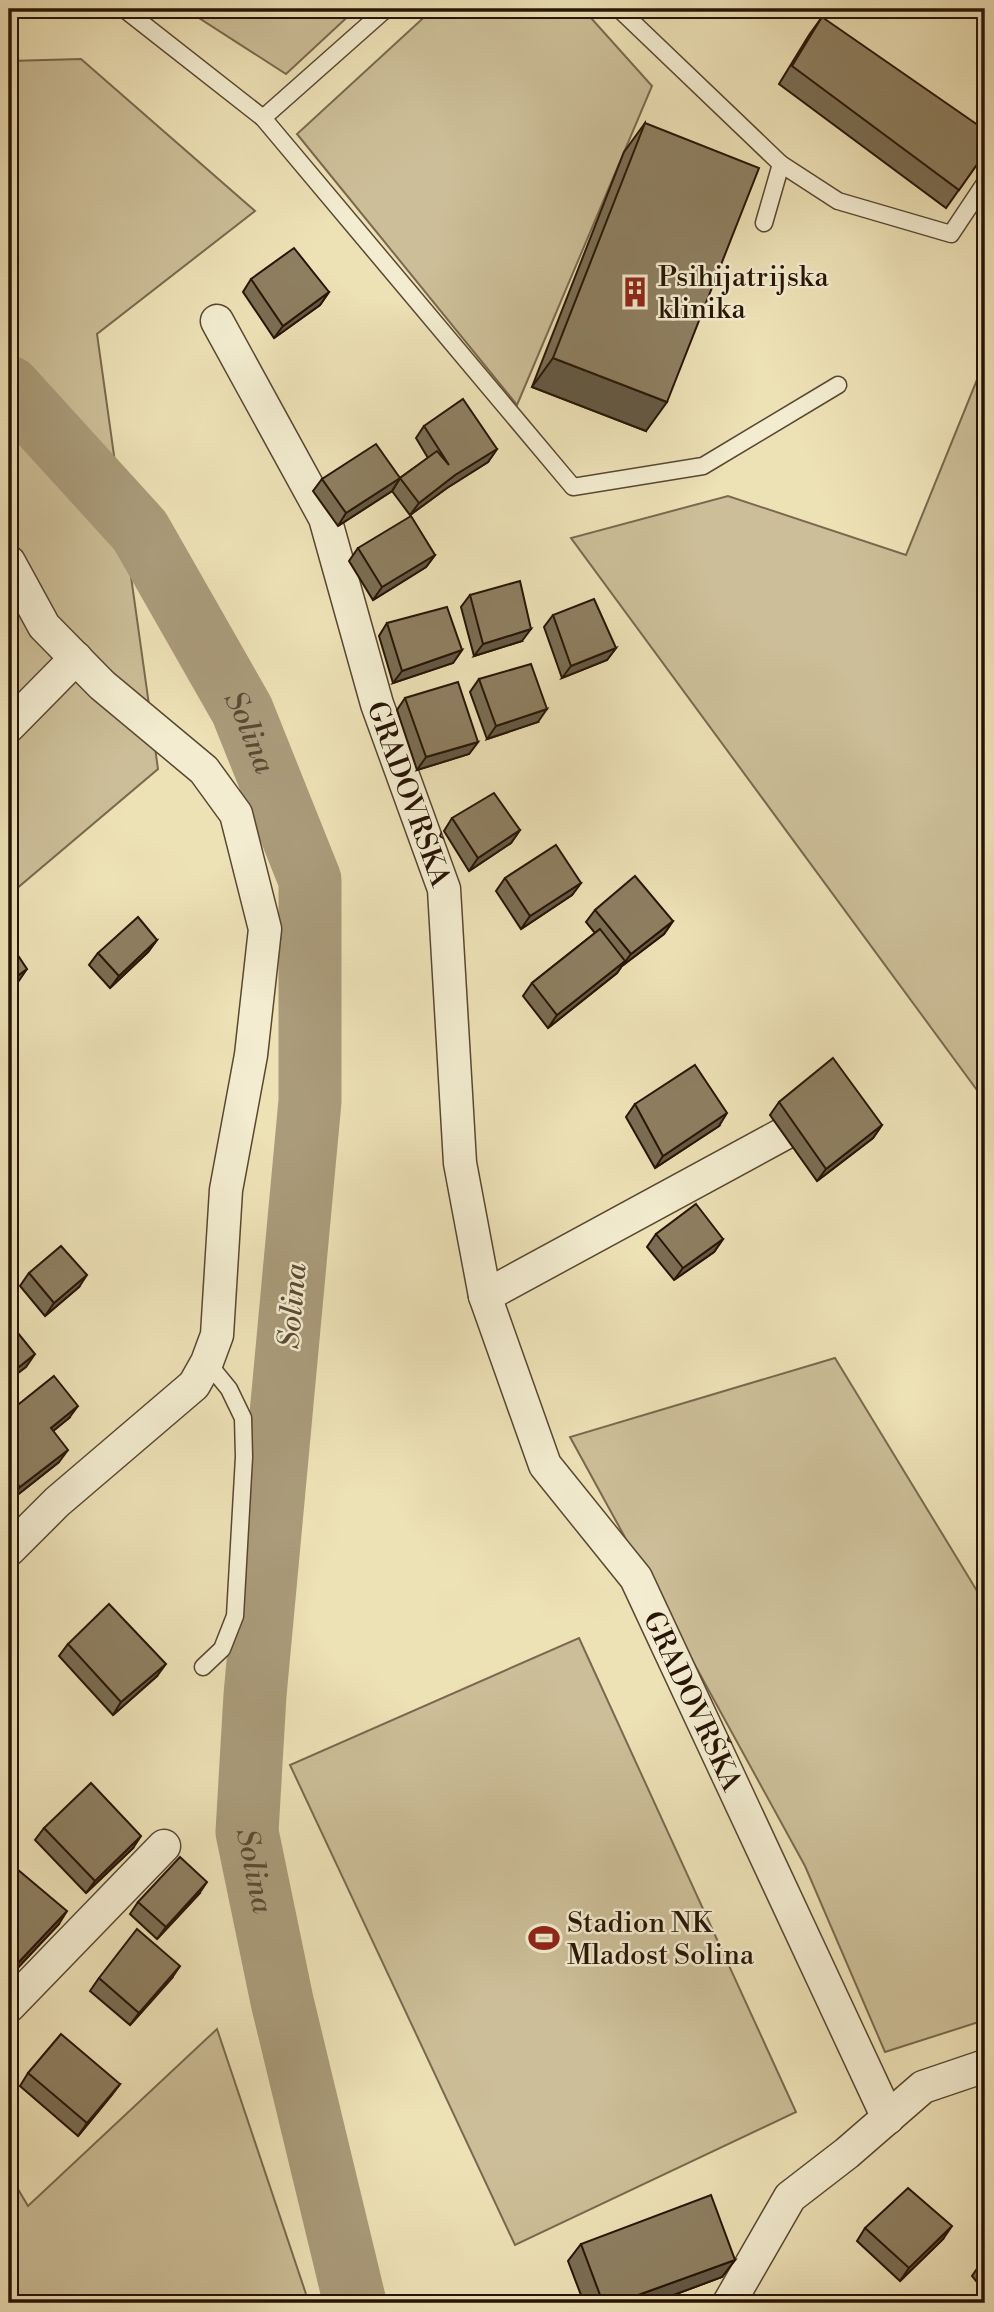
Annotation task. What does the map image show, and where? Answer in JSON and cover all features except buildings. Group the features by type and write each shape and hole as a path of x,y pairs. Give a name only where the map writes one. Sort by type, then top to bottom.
{"street":[{"name":"GRADOVRŠKA","path":"216,321 325,518 377,704 444,888 460,1163 485,1296 545,1465 636,1577 888,2118"},
{"path":"9,562 44,626 103,685 204,769 236,814 265,929 251,1055 226,1191 217,1335 206,1362 194,1385 57,1502 9,1550"},
{"path":"9,726 76,658"},
{"path":"485,1296 798,1126"},
{"path":"9,2006 164,1846"},
{"path":"729,2303 790,2197 923,2087 985,2066"}],"lane":[{"path":"124,9 264,118 573,487 703,466 838,386"},
{"path":"264,118 386,9"},
{"path":"619,9 781,164 838,201 951,234 985,183"},
{"path":"764,223 781,164"},
{"path":"203,1667 222,1649 235,1616 244,1457 243,1418 229,1389 206,1362"}],"shaded area":[{"path":"185,9 356,9 286,74"},
{"path":"433,9 583,9 652,86 517,405 297,134"},
{"path":"81,59 255,211 97,334 158,769 9,895 9,61"},
{"path":"985,360 985,1101 571,538 728,496 906,555"},
{"path":"835,1358 985,1604 985,2020 885,2052 805,1866 570,1437"},
{"name":"Stadion NK Mladost Solina","path":"579,1638 796,2112 515,2245 290,1765"},
{"path":"217,2029 309,2303 9,2303 9,2174 28,2206"}],"waterway":[{"name":"Solina","path":"9,387 140,531 242,710 310,880 310,1101 255,1695 247,1832 282,2001 355,2303"}],"place":[{"name":"Psihijatrijska klinika","path":"635,292"},
{"name":"Stadion NK Mladost Solina","path":"544,1938"}]}
